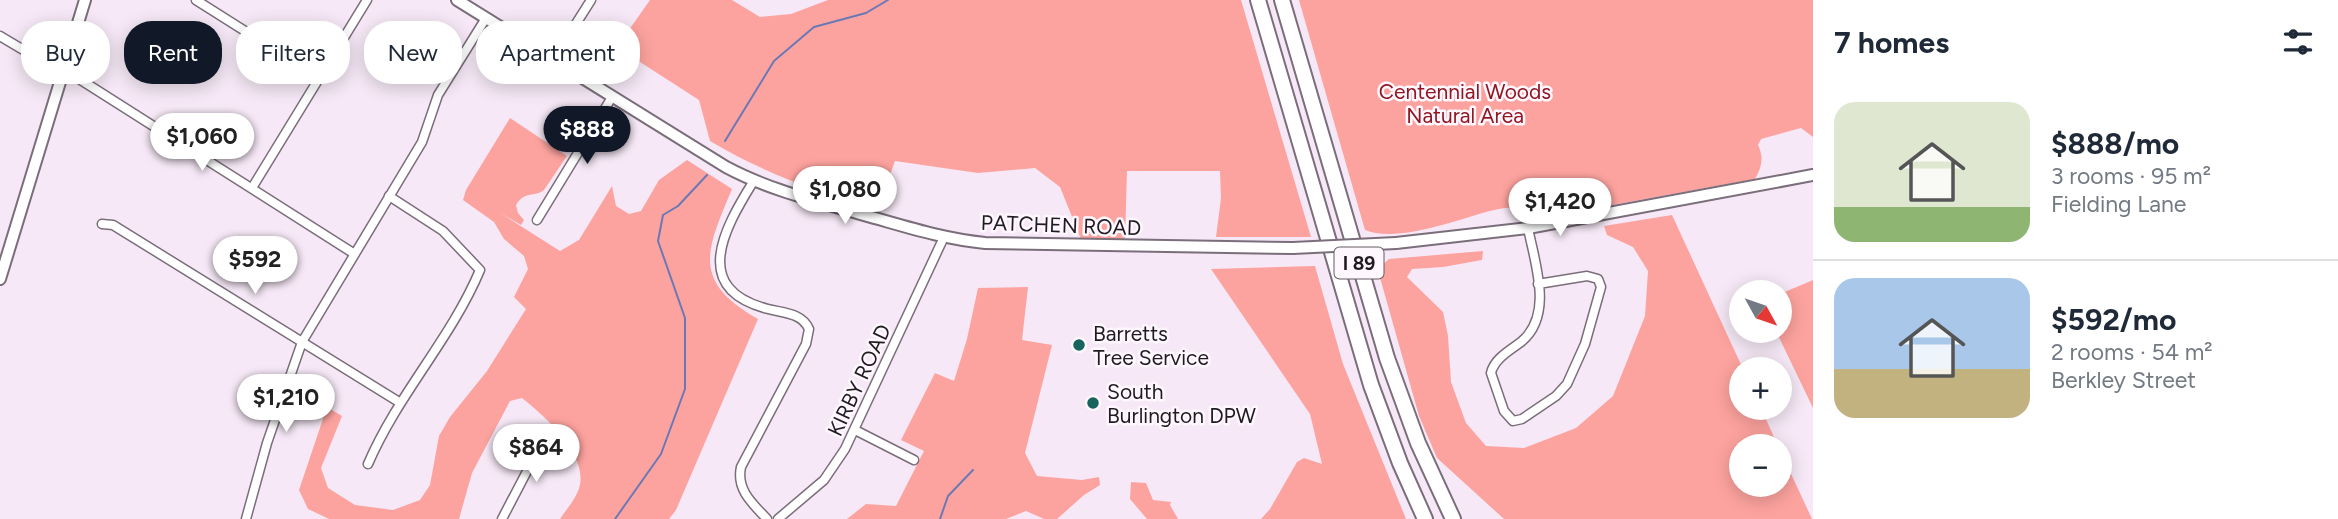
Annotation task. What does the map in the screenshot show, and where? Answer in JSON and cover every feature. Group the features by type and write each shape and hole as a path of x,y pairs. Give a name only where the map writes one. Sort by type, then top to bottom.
{"highway":[{"name":"I 89","path":"1258,0 1371,385 1425,519"},
{"name":"I 89","path":"1282,0 1387,359 1418,443 1453,519"}],"street":[{"path":"79,21 85,0"},
{"path":"196,0 236,25"},
{"path":"350,28 367,0"},
{"path":"578,21 591,0"},
{"name":"PATCHEN ROAD","path":"464,2 490,21"},
{"path":"246,519 267,443 302,342 422,142 438,95 485,18"},
{"path":"0,36 21,49"},
{"path":"0,276 60,84"},
{"path":"86,84 354,253"},
{"path":"252,188 315,84"},
{"name":"PATCHEN ROAD","path":"591,84 753,182 944,237 1004,244 1293,248 1396,243 1528,228 1813,175"},
{"path":"537,220 612,97"},
{"path":"753,182 724,239 720,257 722,276 729,289 742,299 801,317 809,329 806,344 741,467 739,480 744,492 768,519"},
{"path":"368,464 399,402 446,330 480,270 443,232 389,196"},
{"path":"102,224 113,225 399,402"},
{"path":"1528,228 1540,312 1535,326 1492,369 1504,411 1513,421 1522,419 1567,384 1588,335 1601,287 1598,279 1589,276 1538,284"},
{"name":"KIRBY ROAD","path":"778,519 824,480 855,430 944,237"},
{"path":"855,430 914,460"},
{"path":"502,519 537,452 550,435"}],"green space":[{"path":"650,0 732,0 760,17 791,14 828,0 1241,0 1311,237 1216,237 1221,198 1220,171 1127,171 1125,239 1081,239 1060,187 1035,168 978,173 895,161 877,211 792,181 710,141 699,100 640,62 640,21 635,21"},
{"name":"Centennial Woods Natural Area","path":"1299,0 1813,0 1813,137 1801,128 1761,139 1758,145 1761,162 1755,179 1557,215 1550,205 1515,207 1411,232 1394,234 1365,230"},
{"path":"510,118 567,156 544,190 519,200 516,205 518,213 524,220 521,225 500,213 560,251 579,240 612,186 616,206 629,214 641,211 659,180 687,160 732,189 711,247 713,278 737,305 758,319 676,510 669,519 560,519 578,491 581,478 578,465 554,427 522,398 510,401 472,473 459,519 329,519 308,509 299,490 327,407 342,416 321,468 328,488 355,505 393,510 420,500 430,485 439,436 450,417 487,371 526,309 514,297 528,269 524,256 504,239 494,222 463,200 466,190"},
{"path":"1672,215 1737,357 1729,357 1729,420 1766,420 1773,434 1729,434 1729,497 1792,497 1792,476 1812,519 1504,519 1437,458 1419,416 1379,274 1381,266 1389,259 1483,251 1482,260 1412,269 1407,277 1443,312 1448,336 1451,382 1466,423 1486,446 1524,448 1576,428 1613,396 1645,316 1648,271 1633,247 1607,235 1604,226"},
{"path":"1315,266 1343,364 1406,519 1261,519 1270,509 1297,462 1304,458 1322,464 1310,414 1211,269"},
{"path":"1813,280 1813,408 1792,364 1792,357 1788,357 1782,343 1792,343 1792,289"},
{"path":"1028,287 1022,340 1052,345 1025,453 1037,476 1082,480 1099,477 1100,485 1057,519 1044,519 1026,511 1006,519 847,519 866,504 896,506 924,451 901,440 935,373 954,381 978,288"},
{"path":"1131,482 1146,483 1153,500 1171,502 1178,519 1147,519 1130,499"}],"waterway":[{"path":"725,141 774,61 814,27 866,13 888,0"},
{"path":"615,519 661,454 685,389 685,318 658,241 663,215 678,206 707,175"},
{"path":"940,519 948,496 973,470"}],"place":[{"name":"Barretts Tree Service","path":"1079,345"},
{"name":"South Burlington DPW","path":"1093,403"}]}
